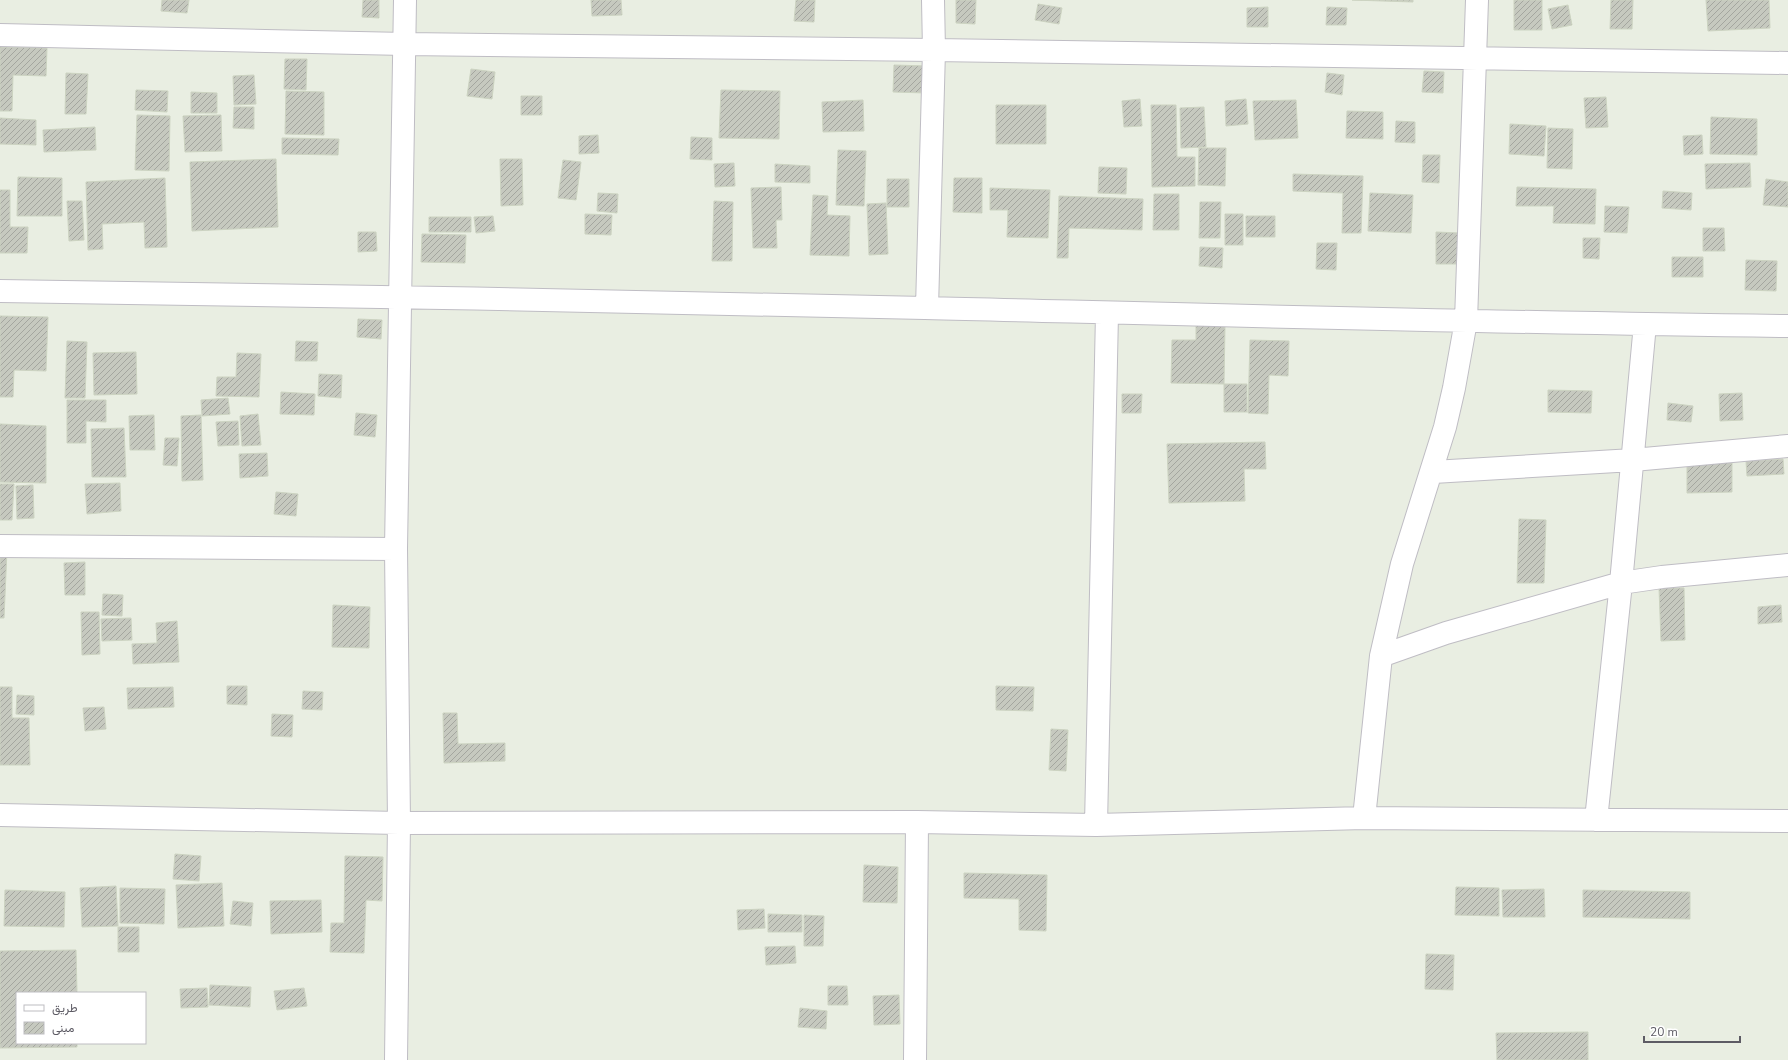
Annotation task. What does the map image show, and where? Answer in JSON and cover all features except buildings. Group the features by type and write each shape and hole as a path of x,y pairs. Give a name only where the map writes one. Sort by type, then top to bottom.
{"street":[{"path":"396,1060 399,823 396,549 405,0"},
{"path":"927,308 934,50 933,0"},
{"path":"1364,818 1381,656 1402,564 1433,472 1454,388 1466,321 1477,0"},
{"path":"0,35 405,44 934,50 1788,63"},
{"path":"0,291 927,308 1107,314 1788,326"},
{"path":"1096,825 1107,314"},
{"path":"1596,820 1621,583 1645,324"},
{"path":"1433,472 1633,460 1788,446"},
{"path":"0,546 396,549"},
{"path":"1381,656 1446,633 1621,583 1662,577 1788,565"},
{"path":"0,816 399,823 917,822 1096,825 1364,818 1788,821"},
{"path":"915,1060 917,822"}]}
